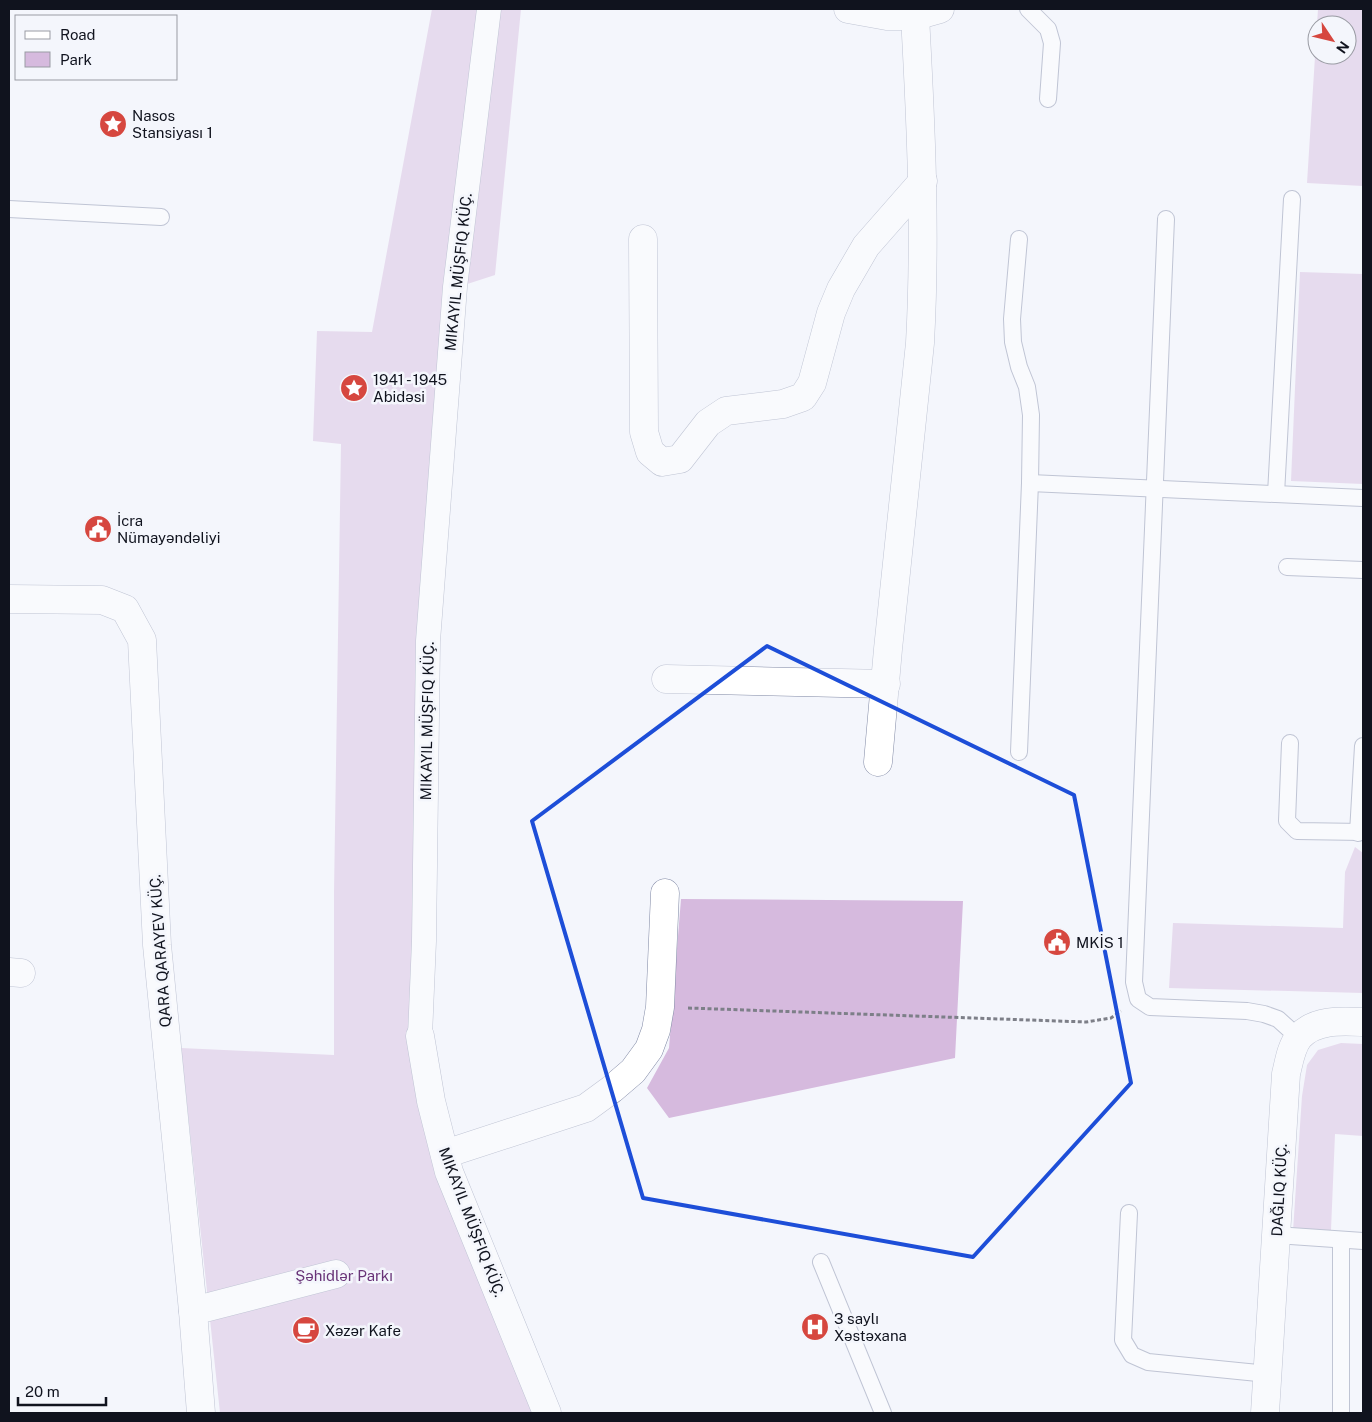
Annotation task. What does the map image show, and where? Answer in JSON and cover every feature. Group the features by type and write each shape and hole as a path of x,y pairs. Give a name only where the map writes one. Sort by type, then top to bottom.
{"street":[{"path":"489,9 455,287 428,641 424,941 420,1036 431,1101 450,1172 547,1413"},
{"path":"848,9 887,16 928,12 920,343 878,762"},
{"path":"643,239 644,432 650,452 662,462 680,459 708,423 726,411 783,404 804,397 812,383 831,313 841,289 866,246 923,181"},
{"name":"QARA QARAYEV KÜÇ.","path":"9,598 102,600 125,609 142,640 156,945 193,1311 201,1413"},
{"path":"666,679 886,684"},
{"path":"445,1154 586,1108 612,1090 632,1071 648,1049 656,1030 660,1008 665,893"},
{"path":"1265,1413 1286,1074 1290,1055 1298,1038 1311,1027 1329,1022 1363,1022"},
{"path":"193,1311 336,1274"}],"lane":[{"path":"1028,9 1048,29 1052,43 1048,99"},
{"path":"1276,494 1292,199"},
{"path":"9,209 161,217"},
{"path":"1166,219 1134,982 1138,999 1150,1007 1246,1011 1264,1014 1278,1019 1298,1038"},
{"path":"1018,239 1012,319 1015,350 1027,387 1031,415 1019,752"},
{"path":"1030,482 1363,498"},
{"path":"1287,567 1363,570"},
{"path":"1290,743 1287,821 1296,831 1361,832 1363,746"},
{"path":"1130,1213 1123,1340 1132,1355 1148,1362 1268,1374"},
{"path":"1276,1235 1363,1241"},
{"path":"1341,1240 1341,1413"},
{"path":"821,1262 883,1413"}],"path":[{"path":"660,1008 1086,1022 1112,1018 1138,999"}],"highlighted area":[{"path":"767,646 1074,795 1131,1083 973,1257 643,1198 532,821"}],"green space":[{"name":"Şəhidlər Parkı","path":"432,9 521,9 495,275 455,288 428,641 431,1101 553,1413 220,1413 181,1048 334,1055 334,893 341,444 313,441 317,331 372,332"},
{"path":"1318,9 1363,9 1363,186 1307,183 1314,65 1357,65 1357,15 1318,15"},
{"path":"1300,272 1363,274 1363,484 1291,481"},
{"path":"1355,847 1363,853 1363,993 1169,988 1173,923 1343,928 1345,872"},
{"path":"681,899 963,901 955,1058 669,1118 647,1088 669,1048"},
{"path":"1341,1043 1363,1044 1363,1136 1335,1134 1331,1230 1293,1231 1302,1096 1307,1065 1318,1050"}],"place":[{"name":"Nasos Stansiyası 1","path":"113,124"},
{"name":"1941 - 1945 Abidəsi","path":"354,388"},
{"name":"İcra Nümayəndəliyi","path":"98,529"},
{"name":"MKİS 1","path":"1057,942"},
{"name":"3 saylı Xəstəxana","path":"815,1327"},
{"name":"Xəzər Kafe","path":"306,1330"}]}
